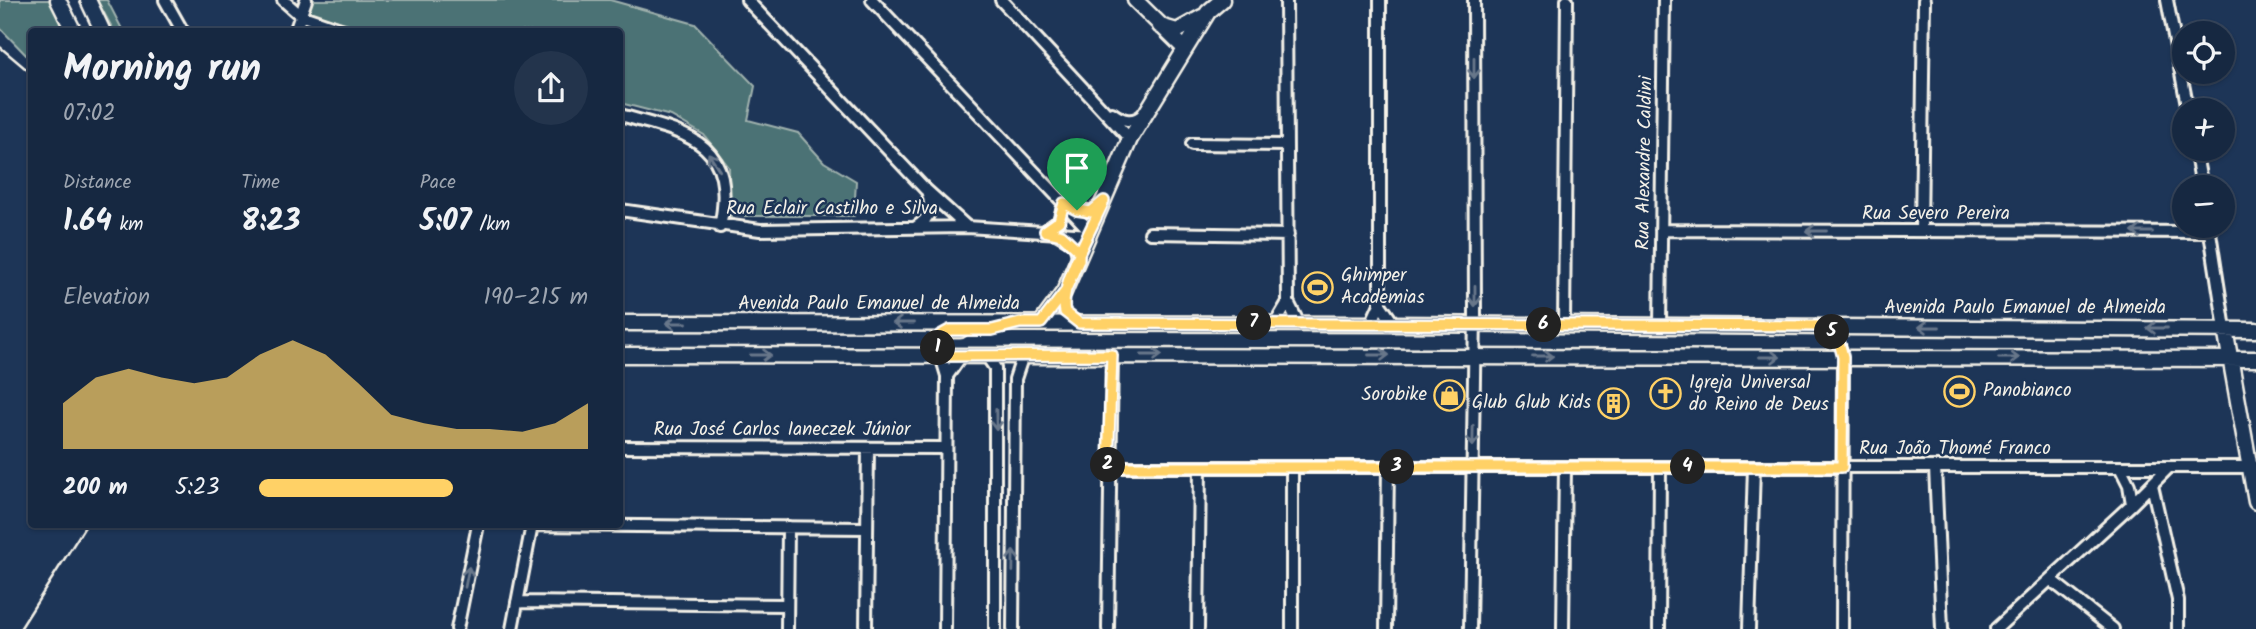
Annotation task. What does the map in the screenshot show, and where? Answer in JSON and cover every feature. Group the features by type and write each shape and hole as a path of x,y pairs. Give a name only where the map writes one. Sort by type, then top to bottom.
{"main road":[{"path":"58,0 72,28"},
{"path":"88,0 101,28"},
{"path":"1135,0 1185,49"},
{"path":"1160,26 1171,30 1185,29 1222,0"},
{"path":"1041,323 1065,292 1133,134 1209,12"},
{"path":"1065,292 1065,312 1079,323"},
{"name":"Avenida Paulo Emanuel de Almeida","path":"623,323 1475,324 2256,330"},
{"path":"941,356 937,341 945,332 992,330 1020,323"},
{"path":"2225,329 2253,467 2256,502"},
{"path":"623,355 2256,359"}],"street":[{"path":"165,0 181,28"},
{"path":"283,0 300,15 337,28"},
{"path":"296,28 306,0"},
{"path":"747,0 925,189 967,228"},
{"path":"872,0 1091,233"},
{"path":"1001,0 1098,103 1133,134"},
{"path":"1286,0 1288,302 1299,324"},
{"path":"1371,324 1380,304 1380,0"},
{"path":"1470,629 1475,324 1474,0"},
{"path":"1564,325 1567,0"},
{"name":"Rua Alexandre Caldini","path":"1660,326 1664,0"},
{"path":"1921,231 1924,0"},
{"path":"2167,0 2186,98"},
{"path":"1098,103 1121,120 1133,134"},
{"path":"1121,120 1139,119 1146,113"},
{"path":"623,116 669,127 699,141 717,164 724,181 725,204 720,227"},
{"path":"1192,144 1287,145"},
{"path":"925,189 942,227 953,223 951,213"},
{"path":"1064,203 1077,210 1091,212 1104,201"},
{"path":"1045,231 1059,221 1064,203"},
{"path":"915,228 926,218 932,206"},
{"name":"Rua Eclair Castilho e Silva","path":"623,210 720,227 760,230 942,227 1091,233"},
{"name":"Rua Severo Pereira","path":"1661,230 2172,229"},
{"name":"Rua Eclair Castilho e Silva","path":"1045,231 1062,235 1075,244 1079,260"},
{"path":"1150,233 1288,235"},
{"path":"2211,238 2225,329"},
{"path":"1275,324 1288,302"},
{"path":"1380,304 1394,324"},
{"path":"1825,326 1839,342 1843,357 1842,629"},
{"path":"947,376 962,355"},
{"path":"986,355 995,368 995,629"},
{"path":"1013,629 1015,379 1023,355"},
{"path":"1108,629 1108,467 1112,355"},
{"path":"941,356 947,376 945,629"},
{"path":"996,444 1014,443"},
{"name":"Rua José Carlos Ianeczek Júnior","path":"623,447 945,448"},
{"path":"866,629 868,448"},
{"name":"Rua João Thomé Franco","path":"1108,467 2253,467"},
{"path":"1198,629 1200,467"},
{"path":"1292,467 1292,629"},
{"path":"1386,629 1388,467"},
{"path":"1563,629 1566,467"},
{"path":"1658,629 1660,467"},
{"path":"1749,629 1754,467"},
{"path":"1935,467 1942,629"},
{"path":"2120,467 2129,485 2132,505"},
{"path":"1996,629 2132,505 2169,467"},
{"path":"2152,485 2178,600 2178,629"},
{"path":"623,526 866,528"},
{"path":"787,629 788,527"},
{"path":"457,629 477,528"},
{"path":"512,629 531,528"},
{"path":"2051,580 2113,629"},
{"path":"517,602 787,605"}],"green space":[{"path":"0,0 50,0 64,28 28,28 28,57 0,28"},
{"path":"97,0 107,0 121,28 112,28"},
{"path":"312,0 610,0 695,24 755,86 748,120 798,133 824,162 856,181 854,216 730,216 729,167 704,135 671,116 623,104 623,28 362,28 309,12"}],"railway":[{"path":"0,47 28,71"},
{"path":"20,629 84,528"}],"place":[{"name":"Ghimper Academias","path":"1318,287"},
{"name":"Panobianco","path":"1960,391"},
{"name":"Igreja Universal do Reino de Deus","path":"1666,394"},
{"name":"Sorobike","path":"1450,395"},
{"name":"Glub Glub Kids","path":"1614,403"}],"route":[{"path":"1104,201 1063,301 1068,317 1079,323 1825,326 1839,342 1843,357 1842,467 1108,467 1112,355 941,356 937,345 939,336 950,330 992,330 1046,320 1065,292 1079,260 1079,251 1075,244 1062,235 1045,231 1059,221 1064,203 1077,210 1091,212 1104,201"}]}
